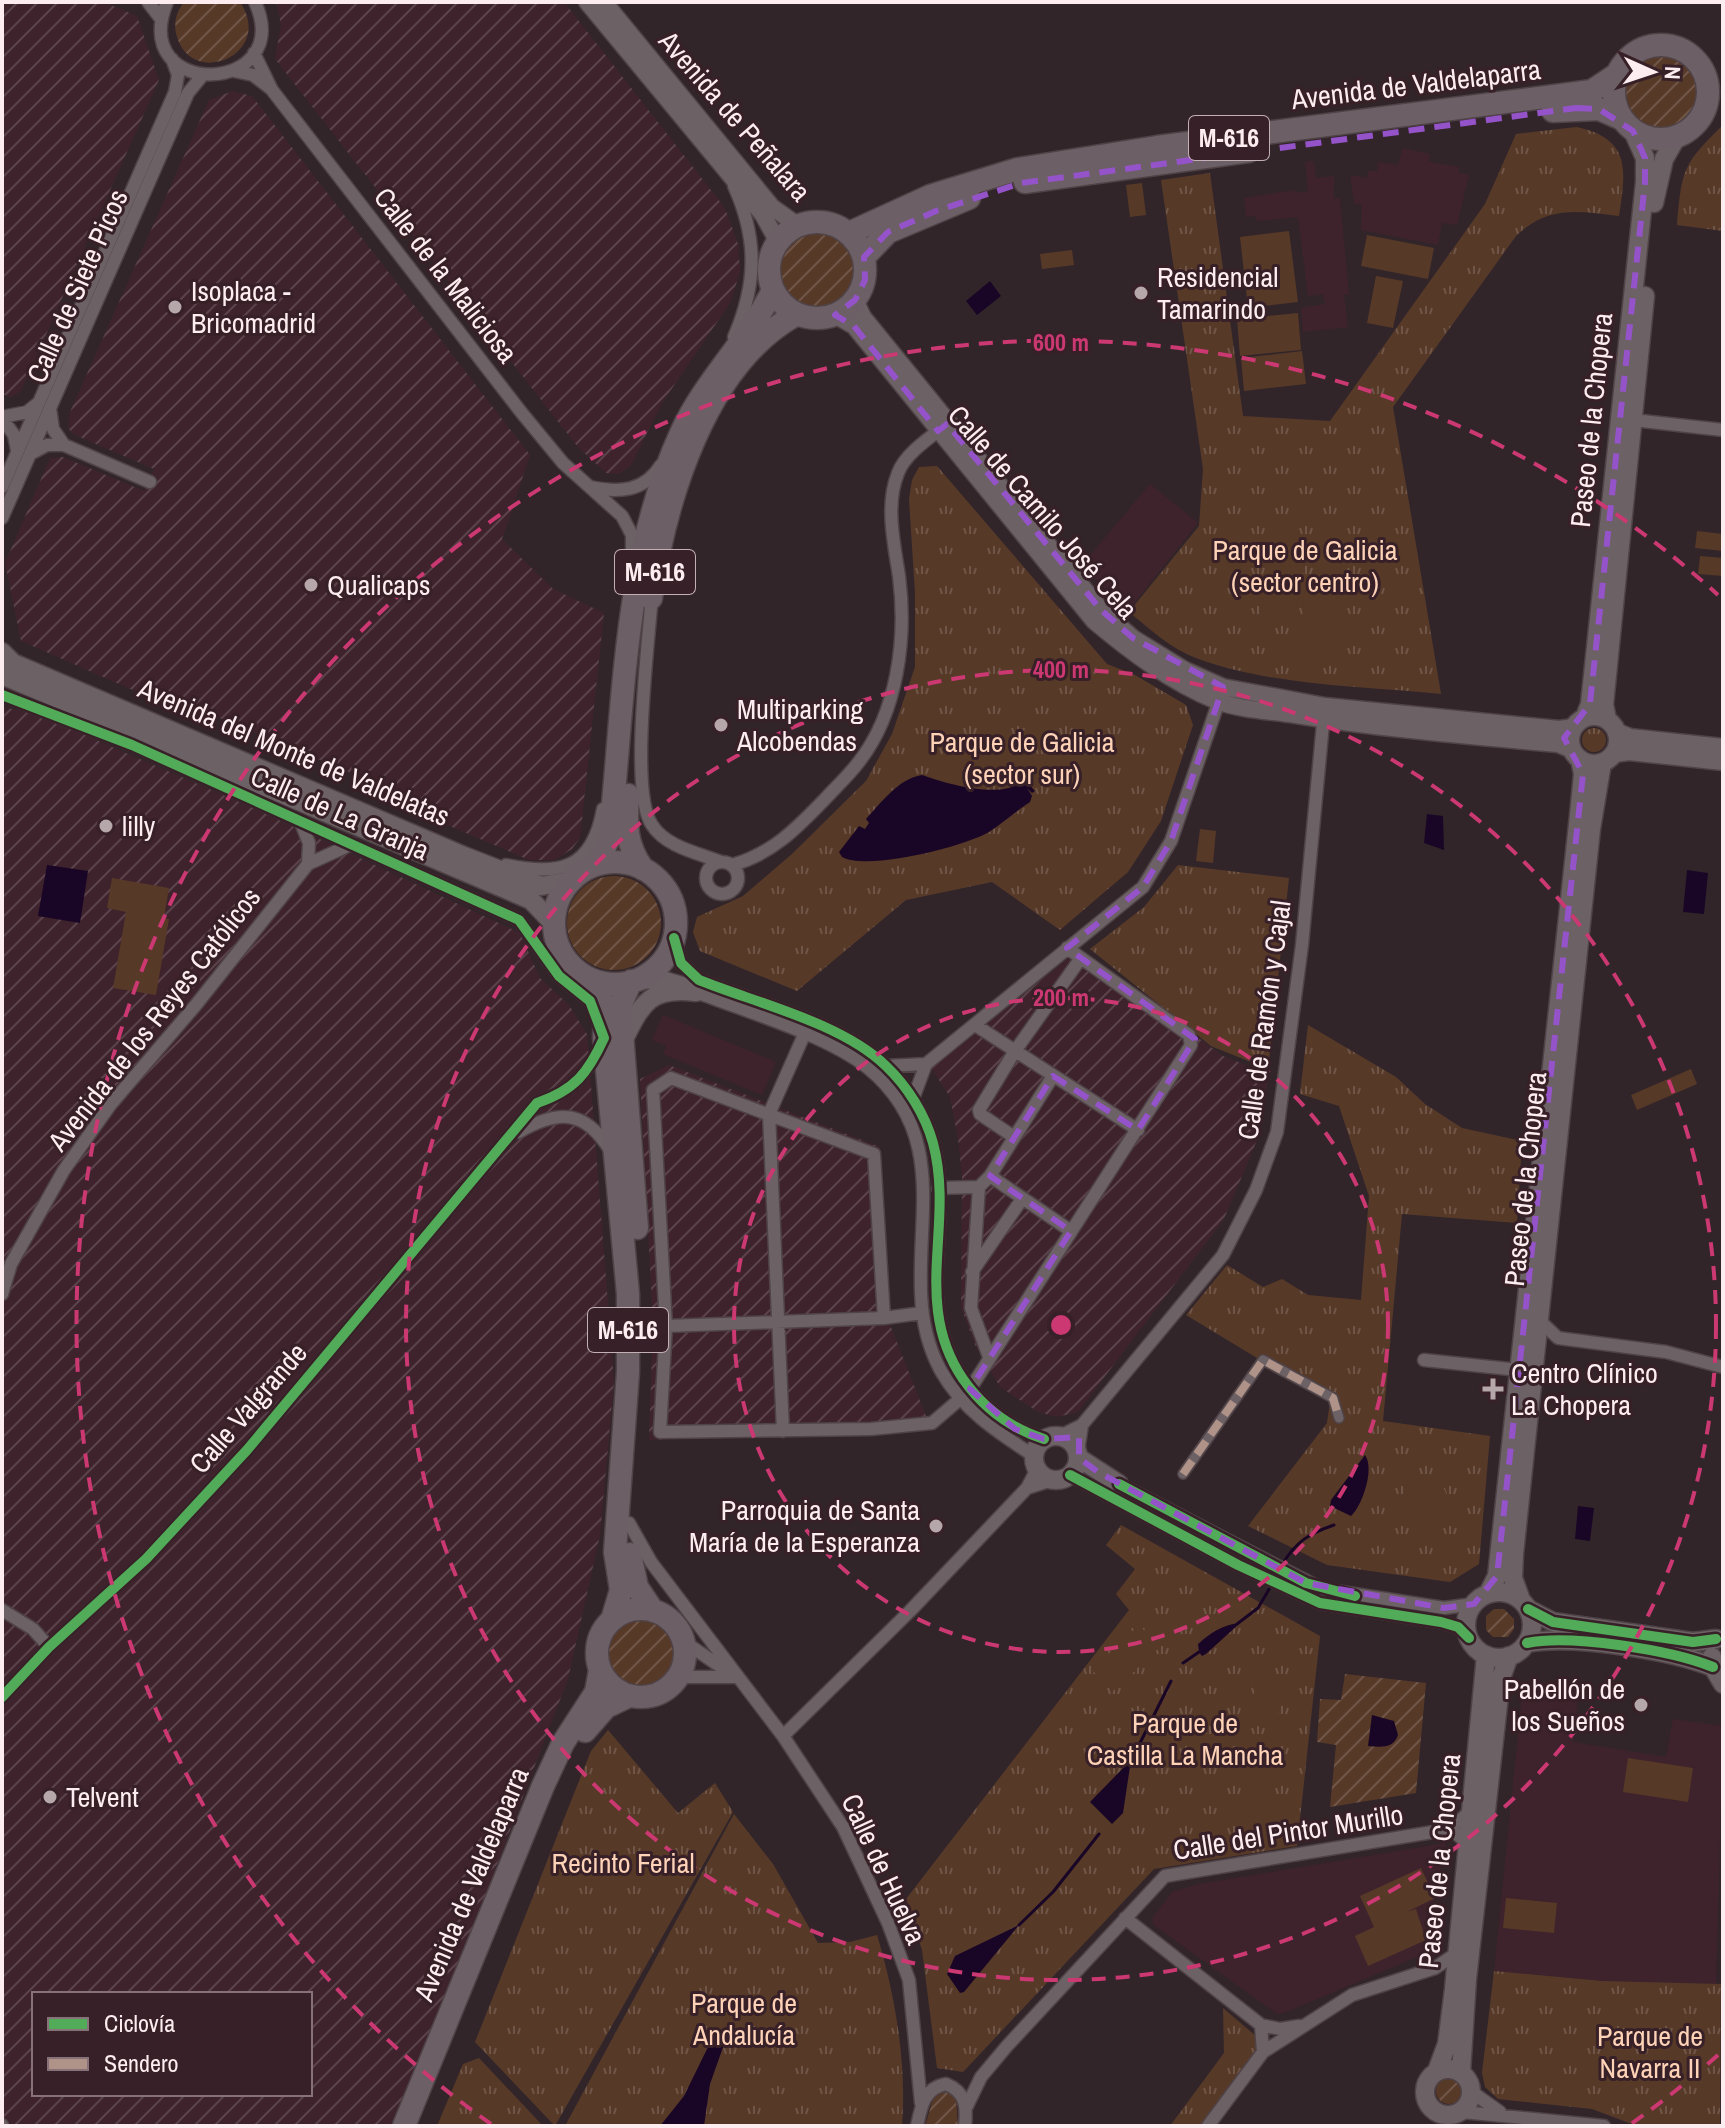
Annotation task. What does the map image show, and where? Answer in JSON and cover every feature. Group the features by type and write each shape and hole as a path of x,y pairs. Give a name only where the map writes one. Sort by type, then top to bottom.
{"highway":[{"name":"M-616","path":"1616,75 1634,53 1647,46 1676,47 1699,63 1723,70"},
{"path":"1676,138 1689,131 1714,105 1699,63"},
{"path":"1616,75 1613,90 1628,125"},
{"name":"Avenida de Valdelaparra","path":"849,233 930,196 1018,169 1157,147 1592,91 1616,75"},
{"name":"Avenida de Valdelaparra","path":"864,257 888,232 984,192 1021,183 1579,108 1599,109 1628,125"},
{"name":"M-616","path":"1628,125 1661,140 1676,138"},
{"path":"773,290 797,314 809,317 835,315 855,300 865,280 864,257 849,233 824,222 797,225 778,242"},
{"name":"M-616","path":"598,864 610,835 633,614 649,520 681,431 722,364 762,312 773,290 769,265 778,242"},
{"name":"M-616","path":"674,938 675,918 670,898 659,881 643,869 630,851 626,836 629,762 652,592 678,477 711,410 761,338 797,314"},
{"path":"643,869 613,862 598,864 570,881 555,909 554,924 565,958 593,980 608,984 634,980 653,970 666,956 674,938"},
{"name":"M-616","path":"593,980 603,995 614,1039 636,1207 640,1322 635,1461 629,1523 630,1565 637,1587 653,1611 676,1628 683,1641"},
{"name":"M-616","path":"600,1670 598,1643 612,1620 621,1590 615,1552 628,1350 627,1278 615,1159 614,1039 620,1007 634,980"},
{"path":"612,1620 624,1612 653,1611"},
{"path":"600,1670 617,1690 629,1696 656,1694 677,1677 684,1654 683,1641"},
{"name":"Avenida de Valdelaparra","path":"404,2126 563,1743 596,1692 600,1670"},
{"name":"Avenida de Valdelaparra","path":"419,2126 572,1754 581,1736 606,1707 629,1696"},
{"path":"491,1880 512,1864"}],"main road":[{"name":"Paseo de la Chopera","path":"1481,1599 1497,1576 1583,774 1576,755 1580,722 1590,704 1645,182 1645,158 1628,125"},
{"name":"Paseo de la Chopera","path":"1525,1604 1513,1578 1534,1353 1593,815 1608,758 1612,725 1604,705 1656,186 1664,159 1676,138"},
{"name":"Avenida del Monte de Valdelatas","path":"2,652 13,663 464,856 541,886 570,881"},
{"name":"Avenida del Monte de Valdelatas","path":"2,675 531,900 554,924"},
{"path":"1580,722 1612,725"},
{"path":"1576,755 1608,758"},
{"path":"634,980 658,979 696,992"},
{"path":"614,1039 646,1001 675,989 696,992"},
{"path":"1078,1455 1070,1475 1041,1468 1052,1437 1071,1441 1078,1455 1119,1484"},
{"path":"1713,1667 1720,1634 1693,1642 1553,1622 1499,1592 1481,1599 1467,1620 1469,1638 1486,1655 1509,1656 1527,1643 1551,1638 1690,1658 1713,1667 1723,1684"},
{"path":"1525,1604 1531,1632 1527,1643"},
{"name":"Paseo de la Chopera","path":"1437,2071 1447,2044 1454,1989 1486,1655"},
{"name":"Paseo de la Chopera","path":"1461,2072 1467,1979 1501,1678 1509,1656"},
{"path":"1454,2069 1461,2072 1469,2081 1472,2092 1453,2118 1430,2118 1425,2088 1437,2071 1454,2069"}],"street":[{"path":"148,2 161,19"},
{"path":"161,19 167,2"},
{"path":"172,59 202,76 234,71 254,53 261,26 255,2"},
{"name":"Avenida de Peñalara","path":"587,2 683,122 763,215 778,242"},
{"name":"Avenida de Peñalara","path":"604,2 772,207 797,225"},
{"name":"Calle de Siete Picos","path":"45,405 175,92 178,75 165,47 161,19"},
{"name":"Calle de la Maliciosa","path":"254,53 272,90 521,412 587,487 609,503 628,526 634,551 630,581 633,614"},
{"name":"Calle de la Maliciosa","path":"234,71 253,75 272,90"},
{"name":"Calle de Siete Picos","path":"2,518 24,453 45,405 188,93 202,76"},
{"path":"722,364 751,291 755,261 749,226 729,176"},
{"name":"Calle de Camilo José Cela","path":"855,300 863,317 943,427"},
{"name":"Calle de Camilo José Cela","path":"835,315 854,326 1102,611 1133,638 1221,694 1324,713 1558,744 1576,755"},
{"path":"64,445 53,429 45,405 2,418 24,453 47,445 64,445 150,482"},
{"path":"1633,420 1723,430"},
{"path":"652,592 640,774 650,823 663,837 680,847 726,863 753,859 777,846 859,762 880,722 895,680 901,641 902,603 891,519 893,494 899,470 943,427"},
{"path":"587,487 625,491 642,484 654,475 681,431"},
{"name":"Calle de Siete Picos","path":"2,487 24,453"},
{"path":"913,1099 926,1064 1143,887 1171,841 1221,694"},
{"name":"Calle de La Granja","path":"2,695 132,745 519,920 559,976 590,1001 614,1039"},
{"path":"85,710 132,745"},
{"name":"Calle de Camilo José Cela","path":"1324,713 1559,729 1580,722"},
{"name":"Calle de Ramón y Cajal","path":"1052,1437 1082,1425 1223,1255 1256,1190 1277,1132 1302,945 1324,713"},
{"path":"1612,725 1630,737 1723,747"},
{"path":"464,856 541,872 563,870 584,853 602,817 620,726"},
{"path":"1608,758 1629,752 1723,762"},
{"path":"301,823 309,843 308,864"},
{"name":"Avenida de los Reyes Católicos","path":"2,1294 11,1264 41,1210 111,1104 195,1006 308,864 352,844"},
{"path":"674,938 681,963 699,980 847,1040 886,1066 913,1099 933,1143 938,1188 936,1313 949,1357 970,1389 1015,1429 1052,1437"},
{"path":"970,1389 1138,1130 1192,1039 1067,948"},
{"path":"1014,1137 980,1114 979,1110 1015,1051 1081,958"},
{"path":"696,992 839,1049 870,1069 902,1106 915,1131 925,1177 922,1313 933,1354 960,1399 984,1423 1041,1468 1027,1488 910,1611 783,1736"},
{"path":"975,1025 1138,1130"},
{"path":"783,1431 769,1114 804,1035"},
{"name":"Calle Valgrande","path":"2,1697 49,1647 146,1559 247,1450 537,1103 556,1097 588,1073 614,1039"},
{"path":"886,1066 926,1064"},
{"path":"989,1357 971,1308 979,1187 990,1176 1053,1076"},
{"path":"884,1318 874,1154 671,1078 653,1090 666,1326 660,1432 783,1431 932,1423 960,1399"},
{"path":"513,1135 544,1118 570,1115 598,1131 615,1159"},
{"path":"990,1176 1071,1231"},
{"path":"938,1188 979,1187"},
{"path":"971,1273 1022,1199"},
{"path":"666,1326 884,1318 922,1313"},
{"path":"1538,1319 1558,1338 1666,1352 1723,1367"},
{"path":"1534,1353 1558,1338"},
{"path":"1183,1474 1263,1360 1333,1398 1339,1418"},
{"path":"1424,1360 1519,1370"},
{"path":"1078,1455 1082,1425"},
{"path":"1070,1475 1238,1565 1303,1589 1340,1607 1441,1622 1458,1627 1469,1638"},
{"path":"1119,1484 1243,1551 1303,1589 1444,1608 1481,1599"},
{"name":"Calle de Huelva","path":"629,1523 651,1562 783,1736 843,1827 888,1923 909,1980 919,2061 921,2103 917,2126"},
{"path":"2,1610 33,1629 49,1647"},
{"path":"683,1641 736,1677"},
{"path":"677,1677 736,1677"},
{"path":"1468,1844 1451,1829 1472,1809"},
{"name":"Calle del Pintor Murillo","path":"967,2106 981,2077 1165,1876 1451,1829"},
{"path":"1125,1918 1261,2025 1280,2029 1302,2026"},
{"path":"1208,2126 1263,2052 1352,1995 1435,1968 1457,1953"},
{"path":"1435,1968 1454,1989"},
{"path":"1261,2025 1263,2052"},
{"path":"919,2061 938,2085 956,2088 967,2106 965,2126"},
{"name":"Calle del Pintor Murillo","path":"956,2088 981,2077"},
{"path":"921,2103 938,2085"},
{"path":"1472,2092 1502,2113"},
{"path":"1453,2118 1502,2113 1604,2126"}],"highlighted area":[{"path":"1576,108 1599,109 1633,131 1645,158 1645,182 1590,704 1564,738 1583,774 1497,1576 1474,1604 1444,1608 1306,1583 1098,1472 1079,1458 1079,1437 1044,1439 1015,1429 970,1389 1071,1231 990,1176 1053,1076 1138,1130 1195,1039 1067,948 1143,887 1171,841 1223,687 1133,638 1102,611 947,424 938,431 854,326 835,315 855,300 865,280 864,257 888,232 936,211 1021,183"}],"shaded area":[{"path":"2,2 104,2 137,16 159,80 21,391 11,397 2,394"},
{"path":"276,2 564,2 725,208 738,244 740,272 730,303 662,403 631,465 619,474 606,473 577,446 275,59 281,25"},
{"path":"233,91 252,96 530,455 502,539 553,589 604,613 580,838 572,849 555,860 529,860 363,789 358,776 148,688 144,695 21,641 5,563 50,458 63,457 144,491 154,469 73,434 68,428 70,412 209,100"},
{"path":"1403,148 1430,154 1429,162 1459,167 1459,173 1469,175 1457,225 1442,223 1438,245 1361,230 1362,205 1354,203 1350,175 1367,178 1368,171 1377,171 1378,162 1398,165"},
{"path":"1314,161 1316,178 1334,176 1334,199 1340,198 1349,294 1344,295 1348,327 1303,332 1301,308 1325,304 1323,294 1308,296 1298,217 1257,221 1256,216 1246,217 1244,198 1294,190 1295,193 1308,191 1305,162"},
{"path":"990,281 1001,296 977,315 966,301"},
{"path":"1150,484 1198,523 1128,611 1082,565"},
{"path":"2,707 34,713 260,811 520,933 540,978 569,1005 587,1034 614,1381 600,1535 568,1679 397,2126 2,2126"},
{"path":"922,775 946,783 990,790 1015,786 1024,779 1035,791 1032,793 1027,788 1032,796 1030,802 989,832 959,844 893,859 855,861 842,857 839,852 859,826 865,829 869,823 866,819 885,798 906,781"},
{"path":"1427,814 1443,816 1444,850 1424,843"},
{"path":"47,865 88,871 80,923 38,916"},
{"path":"1687,870 1708,873 1704,914 1683,912"},
{"path":"1079,950 1223,1056 1269,1074 1257,1140 1224,1219 1078,1412 1057,1417 1038,1412 1000,1387 975,1345 961,1307 962,1176 958,1139 950,1097 931,1068"},
{"path":"663,1015 776,1062 762,1095 663,1054 666,1046 652,1040"},
{"path":"669,1065 880,1147 889,1322 930,1426 649,1440 653,1324 640,1079"},
{"path":"1365,1455 1369,1469 1366,1487 1351,1516 1330,1506 1331,1500"},
{"path":"1578,1506 1594,1508 1590,1541 1575,1539"},
{"path":"1240,1623 1202,1656 1198,1644 1223,1627"},
{"path":"1535,1683 1579,1688 1573,1742 1666,1757 1673,1719 1723,1726 1716,1984 1602,1981 1494,1971 1522,1694"},
{"path":"1372,1715 1394,1721 1398,1735 1393,1743 1368,1746"},
{"path":"1131,1760 1123,1813 1112,1824 1090,1802"},
{"path":"1446,1843 1422,1955 1284,2013 1277,2014 1154,1925 1152,1919 1172,1892 1199,1884"},
{"path":"1019,1925 960,1993 947,1974 955,1956"},
{"path":"727,2036 710,2084 704,2126 660,2126 684,2096 708,2047 714,2046 716,2038"}],"green space":[{"path":"184,2 240,2 248,21 247,37 240,50 228,58 213,62 199,61 186,53 175,27 177,14"},
{"path":"1662,53 1677,56 1694,70 1701,92 1698,107 1684,124 1662,131 1647,128 1630,114 1623,92 1626,77 1640,60"},
{"path":"1723,125 1723,231 1677,225 1687,169 1700,149"},
{"name":"Parque de Galicia (sector centro)","path":"1577,127 1595,132 1616,148 1623,171 1619,216 1564,212 1540,219 1516,236 1393,407 1441,694 1317,684 1225,667 1178,649 1129,612 1199,526 1203,469 1161,180 1210,173 1243,416 1330,421 1485,204 1516,134"},
{"path":"1142,183 1146,215 1130,217 1126,185"},
{"path":"817,230 832,233 845,242 854,255 857,270 854,285 845,298 832,307 817,310 802,307 789,298 780,285 777,270 780,255 789,242 802,233"},
{"path":"1289,231 1298,302 1248,308 1240,237"},
{"path":"1367,235 1434,248 1428,279 1361,266"},
{"path":"1072,250 1074,265 1042,269 1040,254"},
{"path":"1376,276 1403,281 1393,328 1367,323"},
{"path":"1298,313 1301,350 1240,356 1237,319"},
{"path":"1302,351 1306,384 1244,391 1241,358"},
{"name":"Parque de Galicia (sector sur)","path":"937,466 1107,664 1135,675 1186,705 1193,725 1161,821 1128,872 1060,930 992,882 906,900 797,991 700,951 693,932 697,917 743,896 792,854 866,781 892,734 915,667 915,593 909,499 912,480 919,467"},
{"path":"1697,531 1723,534 1723,551 1695,548"},
{"path":"1268,547 1305,551 1296,621 1259,617"},
{"path":"1700,556 1723,558 1723,576 1698,574"},
{"path":"1305,590 1342,594 1334,663 1298,659"},
{"path":"1594,728 1603,731 1606,740 1603,749 1594,752 1585,749 1582,740 1585,731"},
{"path":"1200,829 1216,831 1213,863 1196,861"},
{"path":"1178,865 1289,878 1268,1069 1211,1046 1090,949 1144,907"},
{"path":"614,876 632,880 647,890 657,905 661,923 657,941 647,956 632,966 614,970 596,966 581,956 571,941 567,923 571,905 581,890 596,880"},
{"path":"112,878 169,888 164,918 169,919 156,995 113,988 126,912 107,908"},
{"path":"1308,1025 1396,1077 1425,1104 1462,1128 1522,1141 1517,1223 1402,1214 1383,1421 1490,1436 1479,1564 1450,1582 1327,1565 1248,1526 1327,1423 1330,1402 1186,1315 1227,1265 1263,1287 1282,1279 1308,1295 1361,1300 1369,1196 1339,1106 1300,1094"},
{"path":"1691,1069 1697,1084 1637,1110 1631,1095"},
{"path":"1425,1478 1441,1484 1447,1500 1441,1516 1425,1522 1409,1516 1403,1500 1409,1484"},
{"name":"Parque de Castilla La Mancha","path":"1121,1525 1320,1636 1297,1846 1154,1869 963,2072 937,2068 922,1950 906,1899 1129,1610 1116,1594 1135,1569 1106,1545"},
{"path":"1494,1609 1504,1609 1514,1619 1514,1629 1508,1637 1493,1637 1486,1630 1486,1616"},
{"path":"641,1614 656,1617 669,1625 677,1638 680,1653 677,1668 669,1681 656,1689 641,1692 626,1689 613,1681 605,1668 602,1653 605,1638 613,1625 626,1617"},
{"path":"1139,1625 1160,1647 1113,1691 1092,1670"},
{"path":"1345,1674 1426,1683 1416,1793 1330,1807 1336,1745 1317,1742 1320,1699 1341,1700"},
{"path":"1256,1679 1282,1682 1277,1728 1250,1725"},
{"name":"Recinto Ferial","path":"608,1730 678,1813 715,1783 733,1812 555,2126 475,2042 591,1751"},
{"path":"1246,1750 1278,1754 1270,1819 1238,1815"},
{"path":"1628,1758 1693,1768 1688,1802 1623,1792"},
{"name":"Parque de Andalucía","path":"734,1814 773,1864 818,1943 850,1942 877,1935 898,2029 903,2078 902,2126 565,2126"},
{"path":"1421,1868 1435,1898 1407,1912 1416,1909 1426,1940 1368,1966 1355,1936 1374,1927 1360,1896"},
{"path":"1506,1898 1557,1903 1554,1933 1503,1928"},
{"name":"Parque de Navarra II","path":"1494,1971 1602,1981 1721,1984 1720,2126 1637,2126 1592,2109 1498,2099 1485,2087 1482,2073"},
{"path":"1223,2008 1264,2043 1201,2126 1170,2126 1224,2053"},
{"path":"479,2058 543,2126 437,2126 463,2064"},
{"path":"1449,2078 1458,2082 1462,2091 1458,2100 1449,2104 1440,2100 1436,2091 1440,2082"},
{"path":"943,2091 956,2097 958,2126 925,2126 933,2099"}],"waterway":[{"path":"1282,1565 1304,1539 1334,1525"},
{"path":"1237,1624 1258,1608 1271,1586"},
{"path":"1183,1663 1199,1652"},
{"path":"1130,1763 1171,1681"},
{"path":"1019,1925 1053,1892 1099,1834"}],"marked path":[{"path":"1183,1474 1263,1360 1333,1398 1339,1418"}],"cycle path":[{"path":"2,695 132,745 519,920 559,976 590,1001 604,1038 579,1079 537,1103 247,1450 146,1559 49,1647 2,1697"},
{"path":"674,938 681,963 699,980 823,1026 868,1051 901,1082 920,1111 933,1143 940,1204 936,1293 939,1322 948,1350 963,1379 989,1408 1009,1423 1044,1439"},
{"path":"1070,1475 1238,1565 1320,1603 1441,1622 1458,1627 1469,1638"},
{"path":"1119,1484 1306,1583 1355,1596"},
{"path":"1528,1609 1553,1622 1693,1642 1716,1639"},
{"path":"1527,1643 1568,1641 1620,1645 1713,1667"}],"place":[{"name":"Residencial Tamarindo","path":"1141,293"},
{"name":"Isoplaca - Bricomadrid","path":"175,307"},
{"name":"Qualicaps","path":"311,585"},
{"name":"Multiparking Alcobendas","path":"721,725"},
{"name":"lilly","path":"106,826"},
{"name":"Centro Clínico La Chopera","path":"1493,1389"},
{"name":"Parroquia de Santa María de la Esperanza","path":"936,1526"},
{"name":"Pabellón de los Sueños","path":"1641,1705"},
{"name":"Telvent","path":"50,1797"}]}
